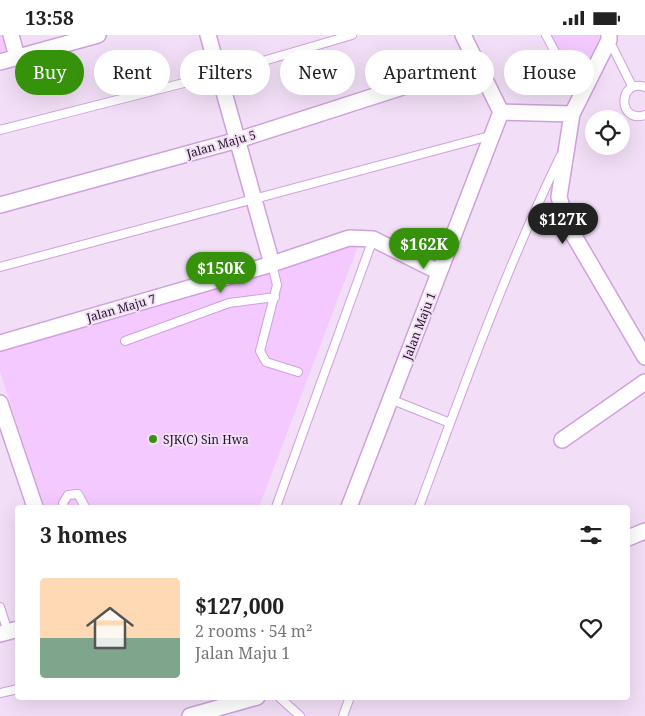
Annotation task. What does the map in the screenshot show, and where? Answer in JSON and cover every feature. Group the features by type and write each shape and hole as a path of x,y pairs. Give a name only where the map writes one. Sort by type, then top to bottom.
{"street":[{"path":"11,35 15,50"},
{"path":"43,50 98,35"},
{"path":"208,35 212,50"},
{"path":"463,35 501,112 572,114"},
{"path":"609,37 572,114 559,197 567,224 645,357"},
{"path":"0,62 15,58"},
{"path":"225,95 272,264"},
{"name":"Jalan Maju 5","path":"0,205 238,140 378,95"},
{"name":"Jalan Maju 1","path":"350,505 501,112"},
{"name":"Jalan Maju 7","path":"0,343 272,264 349,238 373,239 439,272"},
{"path":"562,441 645,382"},
{"path":"0,403 34,505"},
{"path":"630,537 645,531"},
{"path":"190,716 246,700"}],"lane":[{"path":"270,59 352,35"},
{"path":"546,35 580,98"},
{"path":"609,37 632,87"},
{"path":"0,131 180,84"},
{"path":"645,87 632,87 625,93 625,108 632,115 645,115"},
{"path":"0,267 493,135"},
{"path":"420,505 450,423 540,199 569,139"},
{"path":"277,505 373,239"},
{"path":"272,264 277,285 260,351 262,359 266,363 298,372"},
{"path":"125,341 229,303 275,297"},
{"path":"390,399 450,423"},
{"path":"64,505 68,495 78,494 84,505"},
{"path":"0,607 9,632"},
{"path":"0,693 15,690"},
{"path":"282,700 300,716"},
{"path":"343,716 349,700"}],"shaded area":[{"path":"0,35 16,35 21,50 15,50 15,64 0,68"},
{"path":"542,35 604,35 594,56 594,50 550,50"},
{"name":"SJK(C) Sin Hwa","path":"341,246 358,246 260,505 42,505 0,371 0,351"}],"place":[{"name":"SJK(C) Sin Hwa","path":"153,439"}]}
